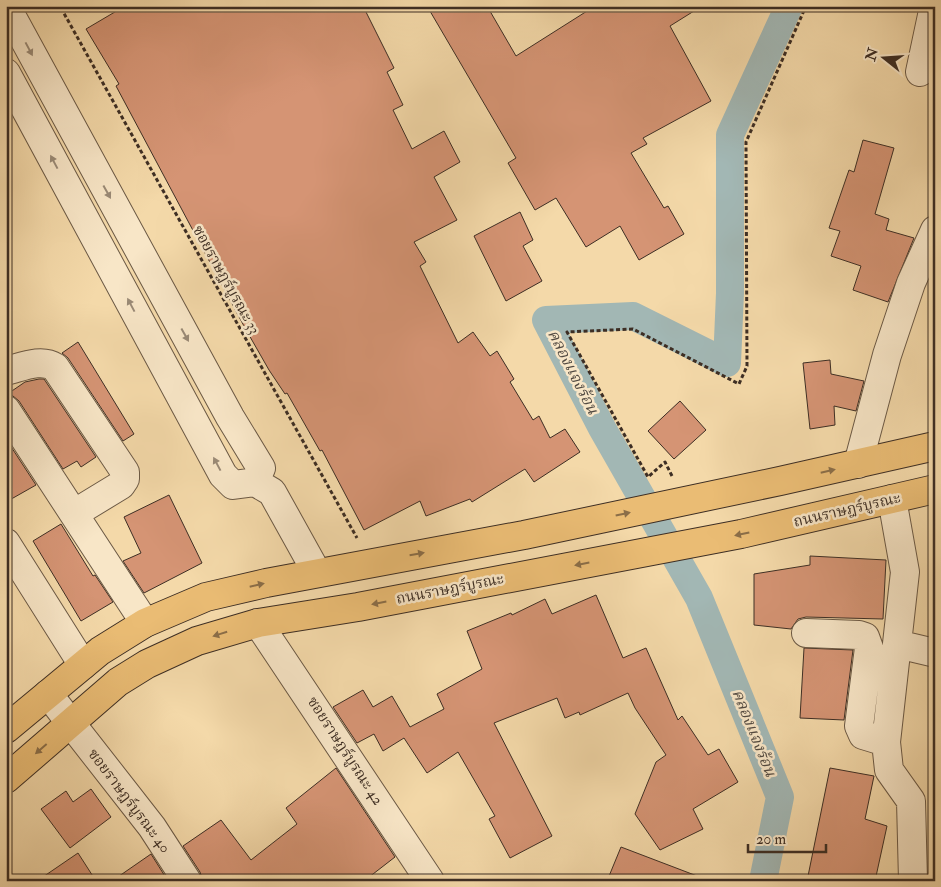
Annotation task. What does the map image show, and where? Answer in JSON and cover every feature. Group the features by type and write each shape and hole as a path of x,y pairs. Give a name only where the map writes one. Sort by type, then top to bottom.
{"main road":[{"path":"6,728 92,658 145,623 206,597 317,573 524,535 780,482 935,446"},
{"name":"ถนนราษฎร์บูรณะ","path":"6,778 118,682 147,664 197,641 258,623 530,574 789,523 935,489"},
{"path":"92,658 118,682"}],"street":[{"path":"6,6 230,418 261,468 255,482"},
{"path":"920,72 934,6"},
{"path":"6,74 223,475 233,485 255,482 272,492 317,573"},
{"path":"858,464 887,355 911,283 935,230"},
{"path":"6,371 41,362 49,362 56,367 125,472 125,479 121,485 75,513"},
{"path":"6,410 145,623"},
{"path":"892,499 905,572 886,742 889,770 911,800 913,881"},
{"path":"6,544 92,658"},
{"name":"ซอยราษฎร์บูรณะ 42","path":"258,623 430,881"},
{"path":"806,633 859,635 865,637 869,648 859,726 863,734 886,742"},
{"path":"897,644 935,653"},
{"name":"ซอยราษฎร์บูรณะ 40","path":"48,694 152,826 186,881"}],"path":[{"path":"683,502 665,462 648,477 567,332 633,329 738,384 747,366 746,142 806,6"},
{"name":"ซอยราษฎร์บูรณะ 33","path":"61,8 371,563"}],"building":[{"path":"125,6 363,6 394,68 387,72 403,105 393,110 412,149 444,131 460,162 434,177 457,220 414,242 426,262 420,266 458,343 473,332 490,356 497,351 514,379 510,382 533,420 539,416 550,438 565,429 580,452 534,482 525,469 472,502 470,499 426,516 420,501 364,530 322,450 320,451 287,393 285,394 269,370 245,328 116,86 119,84 86,29"},
{"path":"427,6 487,6 516,56 595,6 702,6 670,26 711,101 643,138 647,144 631,153 664,208 668,206 684,234 639,260 620,226 586,247 556,198 535,210 508,163 516,158"},
{"path":"863,140 894,148 875,214 889,219 886,230 914,238 888,302 853,290 861,266 831,256 840,231 829,228 849,170 854,172"},
{"path":"520,212 533,240 523,246 542,281 506,301 474,236"},
{"path":"78,342 134,434 123,441 68,358 62,353"},
{"path":"830,360 831,374 864,381 856,411 834,406 835,425 810,429 803,363"},
{"path":"44,379 96,457 81,467 77,461 63,469 19,401 13,396 6,395 25,382"},
{"path":"680,401 706,430 674,459 648,431"},
{"path":"6,439 36,485 6,502"},
{"path":"169,495 202,563 144,593 123,561 141,553 124,517"},
{"path":"61,524 93,576 95,575 113,602 81,621 33,541"},
{"path":"810,556 886,560 883,619 806,617 798,619 791,629 754,625 754,574 810,565"},
{"path":"596,595 623,658 646,648 678,720 682,716 708,755 719,749 738,782 693,809 703,829 660,850 635,814 656,762 666,755 635,708 628,693 580,715 579,712 565,718 557,698 494,723 552,836 510,858 489,819 495,816 458,752 427,773 404,738 383,751 374,734 357,743 333,707 363,690 373,707 392,696 410,727 444,709 437,694 482,669 467,631 511,613 512,615 545,599 552,614"},
{"path":"804,648 853,650 844,720 800,718"},
{"path":"336,768 395,857 364,881 203,881 200,872 183,846 221,820 251,860 297,824 286,808"},
{"path":"830,768 874,776 865,819 887,826 875,881 807,881"},
{"path":"91,789 111,817 70,848 41,809 66,791 73,802"},
{"path":"621,847 705,879 705,881 607,881"},
{"path":"78,853 96,881 37,881"},
{"path":"151,854 168,881 112,881"}],"waterway":[{"name":"คลองแจงร้อน","path":"763,881 780,797 699,598 602,428 546,320 633,316 727,363 730,293 730,135 789,6"}]}
